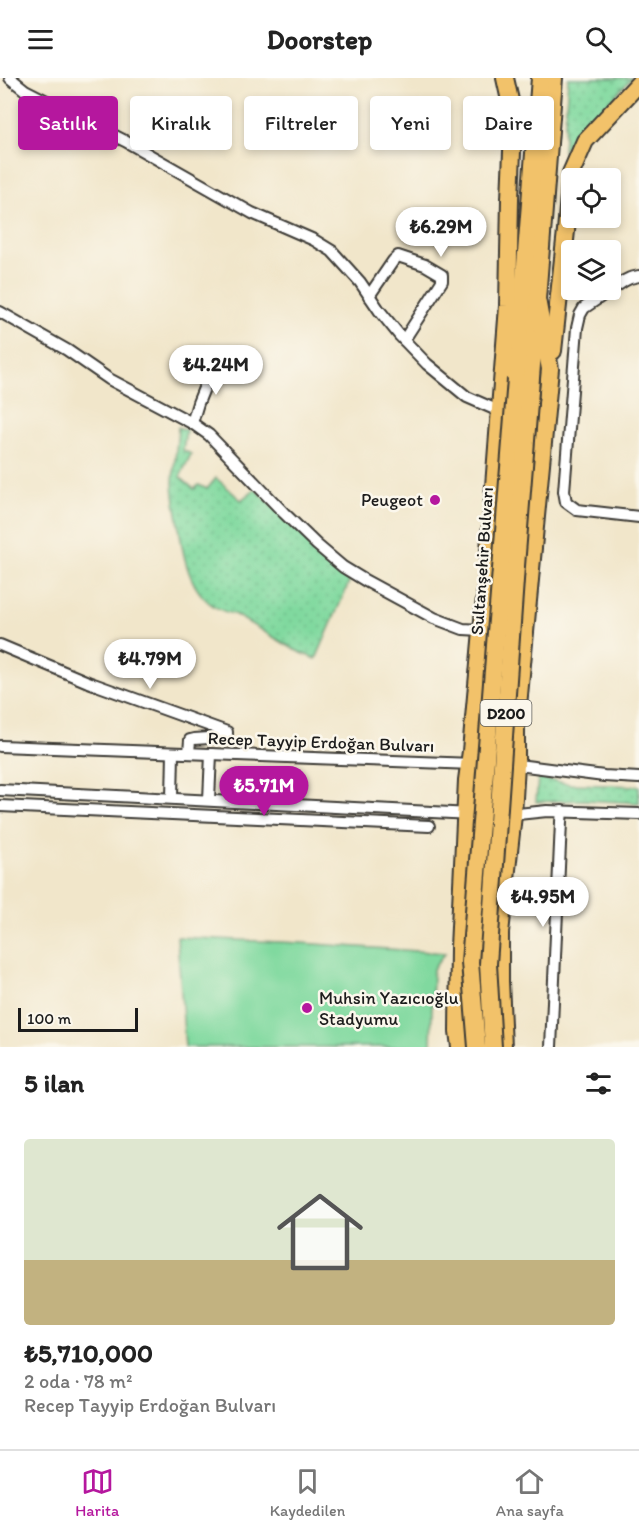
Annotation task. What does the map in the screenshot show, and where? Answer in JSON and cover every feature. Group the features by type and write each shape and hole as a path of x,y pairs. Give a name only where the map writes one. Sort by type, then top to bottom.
{"highway":[{"path":"505,78 513,128 508,306"},
{"name":"Sultanşehir Bulvarı","path":"538,96 540,78"},
{"name":"Sultanşehir Bulvarı","path":"477,1047 470,962 523,379 537,299 554,78"},
{"path":"503,1047 500,933 513,815 516,727 571,173 585,141 639,83"},
{"path":"460,1047 458,1031 459,948 467,780 482,630 508,306 531,150"},
{"name":"Sultanşehir Bulvarı","path":"493,1047 488,964 516,566 535,150"},
{"path":"537,299 550,369"}],"street":[{"path":"10,78 25,90 125,141 252,213 314,240 332,251 345,264 404,340 427,364 467,397 499,411"},
{"path":"369,296 398,256 442,275 442,281 404,340"},
{"path":"639,276 616,286 584,308 580,315 577,328 564,491 566,502 577,510 639,517"},
{"path":"0,312 67,350 109,379 192,423 209,435 284,513 343,567 434,618 463,629 482,630"},
{"path":"192,423 215,361"},
{"path":"0,645 87,682 227,732 225,737 190,741 189,753"},
{"name":"Recep Tayyip Erdoğan Bulvarı","path":"0,746 516,764 550,770 639,778"},
{"path":"172,798 173,753"},
{"path":"209,800 211,754"},
{"path":"0,790 466,814 513,815 547,811 639,814"},
{"path":"187,814 189,799"},
{"path":"0,806 429,826"},
{"path":"551,1047 562,811"}],"green space":[{"path":"568,78 632,78 563,151"},
{"path":"178,427 186,430 183,450 191,454 180,477 194,489 199,485 207,489 216,478 241,500 255,489 350,580 316,659 297,651 234,614 219,609 207,601 198,590 186,563 174,496 173,482"},
{"path":"538,778 570,784 639,786 639,803 584,800 536,802"},
{"name":"Muhsin Yazıcıoğlu Stadyumu","path":"177,937 445,953 433,969 431,1047 185,1047"}],"place":[{"name":"Peugeot","path":"435,500"},
{"name":"Muhsin Yazıcıoğlu Stadyumu","path":"307,1008"}]}
